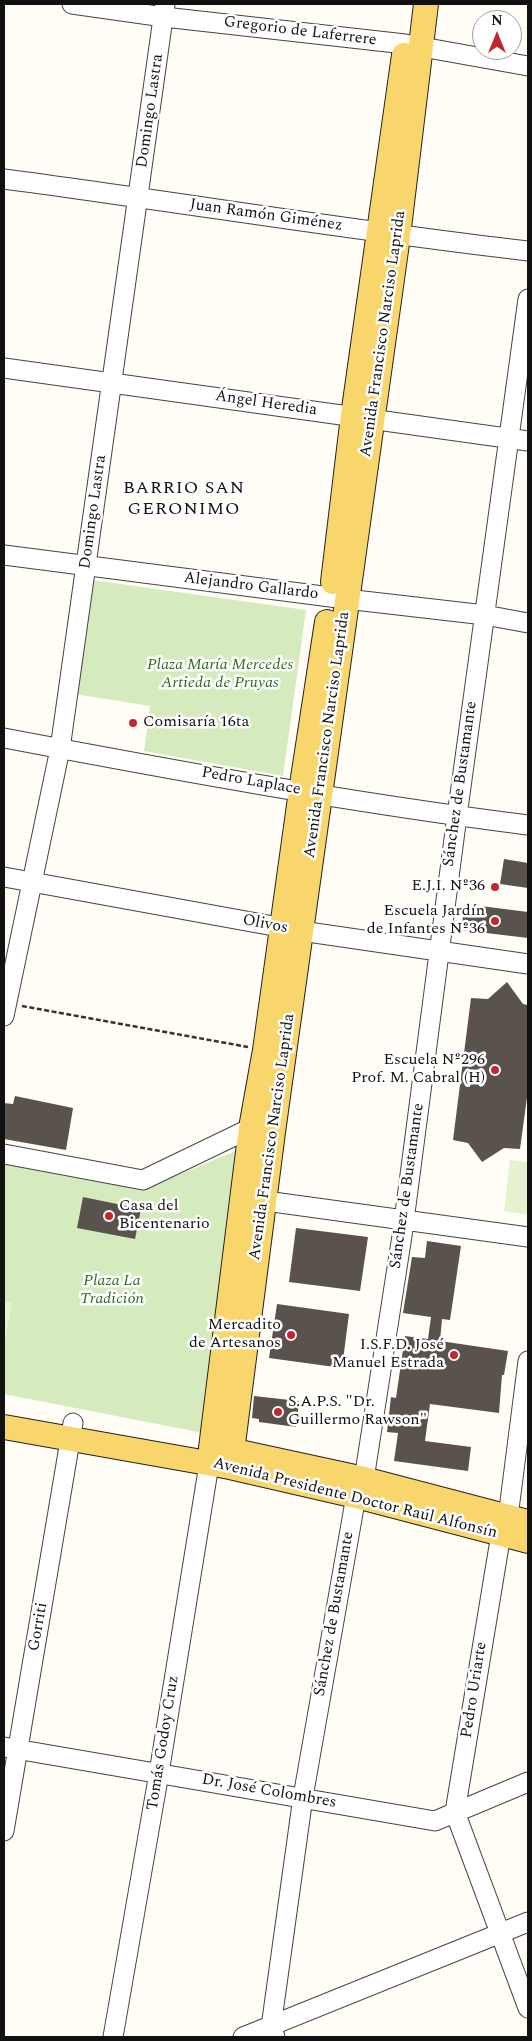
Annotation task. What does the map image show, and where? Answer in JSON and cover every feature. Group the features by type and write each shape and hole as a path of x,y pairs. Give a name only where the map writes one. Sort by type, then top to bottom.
{"main road":[{"name":"Avenida Francisco Narciso Laprida","path":"411,4 413,46"},
{"name":"Avenida Francisco Narciso Laprida","path":"220,1457 262,1130 339,598 413,46 426,4"},
{"name":"Avenida Francisco Narciso Laprida","path":"262,1130 265,1050 291,929"},
{"name":"Avenida Presidente Doctor Raúl Alfonsín","path":"4,1411 72,1431 220,1457 360,1487 512,1525 528,1541"},
{"name":"Avenida Presidente Doctor Raúl Alfonsín","path":"4,1427 72,1431"}],"street":[{"name":"Gregorio de Laferrere","path":"72,4 164,10 413,46 528,66"},
{"name":"Domingo Lastra","path":"5,1010 60,749 164,10"},
{"name":"Juan Ramón Giménez","path":"4,179 388,234 528,251"},
{"name":"Sánchez de Bustamante","path":"273,2032 303,1797 360,1487 404,1219 456,816 528,299"},
{"name":"Ángel Heredia","path":"4,368 528,441"},
{"name":"Alejandro Gallardo","path":"4,555 485,615 528,623"},
{"name":"Pedro Laplace","path":"4,738 310,793 456,816 528,825"},
{"name":"Olivos","path":"4,877 291,929 528,964"},
{"path":"4,1154 143,1180 262,1130"},
{"path":"254,1200 528,1237"},
{"name":"Pedro Uriarte","path":"528,1370 512,1525 455,1812 528,2008"},
{"name":"Gorriti","path":"4,1830 11,1748 72,1431"},
{"name":"Tomás Godoy Cruz","path":"113,2037 159,1773 220,1457"},
{"name":"Dr. José Colombres","path":"11,1748 435,1821 528,1782"},
{"path":"243,2037 273,2032 500,1932 528,1922"}],"path":[{"path":"5,1010 265,1050"}],"green space":[{"name":"Plaza María Mercedes Artieda de Pruyas","path":"92,580 306,610 283,776 144,751 150,706 75,694"},
{"name":"Plaza La Tradición","path":"236,1151 203,1433 4,1394 4,1163 146,1188"},
{"path":"510,1160 528,1162 528,1215 504,1211"},
{"path":"4,1301 12,1303 4,1345"}],"building":[{"name":"Escuela Jardín de Infantes Nº36","path":"504,859 528,863 528,888 500,884"},
{"name":"Escuela Jardín de Infantes Nº36","path":"465,904 528,912 528,938 461,930"},
{"name":"Escuela Nº296 Prof. M. Cabral (H)","path":"507,982 523,1004 528,1005 528,1090 520,1149 504,1148 482,1162 468,1143 453,1140 471,998 488,999"},
{"path":"15,1096 73,1108 66,1150 4,1139 4,1103 13,1104"},
{"path":"83,1197 141,1209 135,1239 77,1228"},
{"path":"296,1228 368,1237 360,1291 289,1282"},
{"name":"I.S.F.D. José Manuel Estrada","path":"427,1241 461,1246 450,1320 442,1319 440,1341 508,1351 504,1375 502,1375 499,1413 430,1404 425,1441 471,1447 468,1471 394,1461 398,1433 387,1432 391,1397 396,1398 405,1336 428,1339 431,1317 403,1313 412,1257 425,1258"},
{"path":"277,1304 349,1314 342,1368 269,1358"},
{"name":"S.A.P.S. \"Dr. Guillermo Rawson\"","path":"254,1396 299,1401 296,1427 259,1422 259,1419 252,1418"}],"place":[{"name":"Comisaría 16ta","path":"133,723"},
{"name":"E.J.I. Nº36","path":"495,887"},
{"name":"Escuela Jardín de Infantes Nº36","path":"495,921"},
{"name":"Escuela Nº296 Prof. M. Cabral (H)","path":"495,1070"},
{"name":"Casa del Bicentenario","path":"109,1216"},
{"name":"Mercadito de Artesanos","path":"291,1335"},
{"name":"I.S.F.D. José Manuel Estrada","path":"454,1355"},
{"name":"S.A.P.S. \"Dr. Guillermo Rawson\"","path":"278,1412"}],"district":[{"name":"BARRIO SAN GERONIMO","path":"184,499"}]}
